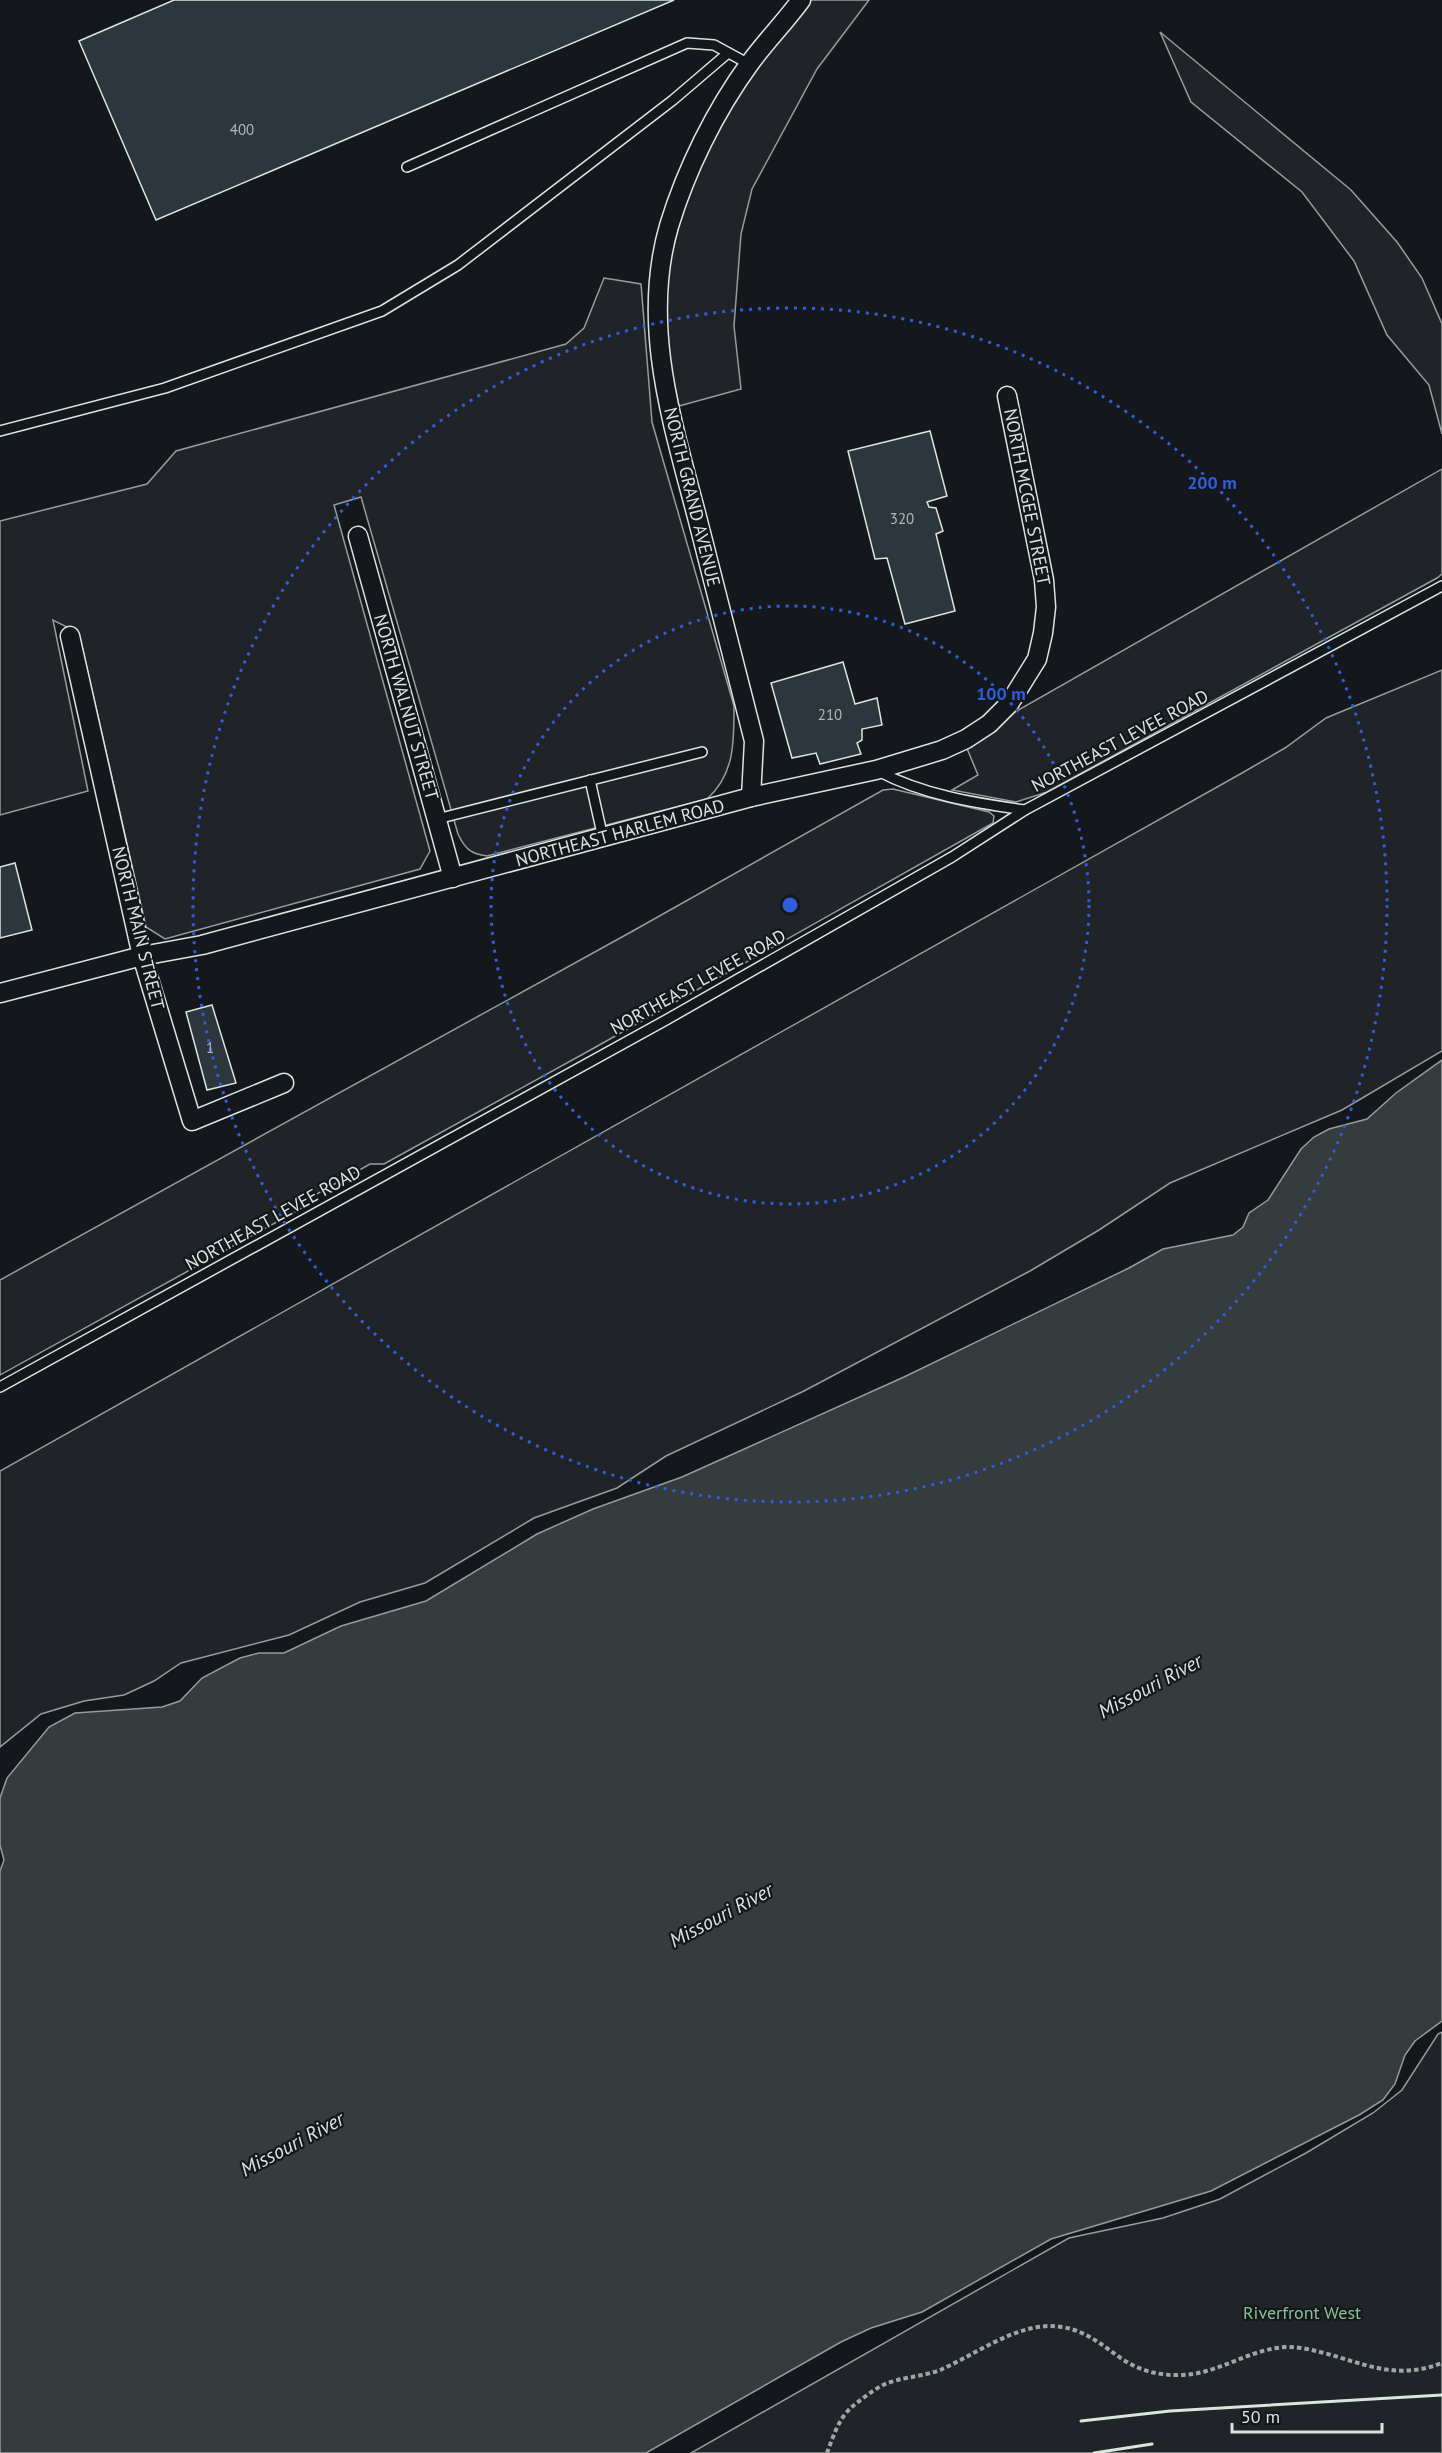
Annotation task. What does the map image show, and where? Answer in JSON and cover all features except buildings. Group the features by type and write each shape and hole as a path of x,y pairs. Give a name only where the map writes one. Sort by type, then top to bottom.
{"street":[{"name":"NORTH GRAND AVENUE","path":"751,797 754,741 660,366 657,297 661,262 669,228 679,196 708,133 749,64 801,0"},
{"name":"NORTH MCGEE STREET","path":"1007,396 1044,580 1046,607 1043,633"},
{"name":"NORTH WALNUT STREET","path":"358,536 453,879"},
{"name":"NORTHEAST HARLEM ROAD","path":"0,993 142,956 202,945 751,797 876,770 942,750 966,739 989,724 1009,704 1037,659 1043,633"},
{"name":"NORTH MAIN STREET","path":"70,636 142,956 192,1121 284,1083"}],"lane":[{"path":"406,167 687,43 714,45 749,64"},
{"path":"0,431 165,388 382,311 458,265 673,100 728,53"},
{"name":"NORTHEAST LEVEE ROAD","path":"0,1388 666,1020 952,857 1025,810 1442,586"},
{"path":"437,819 702,752"},
{"path":"876,770 904,785 979,804 1025,810"},
{"path":"590,780 603,838"}],"path":[{"path":"826,2453 837,2426 851,2408 883,2385 936,2371 1032,2328 1062,2327 1080,2332 1102,2343 1132,2364 1162,2375 1184,2375 1205,2371 1281,2348 1299,2348 1378,2369 1407,2371 1442,2363"}],"green space":[{"path":"810,0 869,0 817,69 752,189 741,234 734,326 741,389 679,406 666,346 666,295 670,261 686,197 736,97 763,56"},
{"path":"1160,32 1351,190 1397,242 1422,278 1442,324 1442,434 1429,385 1387,335 1354,261 1302,192 1191,102"},
{"path":"604,278 641,284 652,422 734,706 733,744 728,768 723,779 707,799 487,856 469,850 458,834 361,497 334,505 430,851 420,869 165,939 146,927 79,633 53,620 88,791 0,815 0,521 147,484 176,451 566,344 584,328"},
{"path":"1442,469 1442,574 1437,578 1047,792 1016,802 952,790 978,775 966,746 1013,713"},
{"path":"1442,670 1442,1051 1342,1110 1170,1183 1099,1230 1030,1271 804,1391 666,1456 617,1488 534,1518 425,1583 360,1602 289,1635 181,1663 154,1681 124,1695 84,1701 41,1714 0,1747 0,1471 1087,861 1285,748 1326,718"},
{"path":"893,789 989,812 994,816 993,823 384,1164 370,1164 315,1195 311,1203 0,1375 0,1280 631,932 883,790"},
{"name":"Riverfront West","path":"1442,2032 1442,2453 691,2453 1069,2238 1163,2218 1220,2199 1306,2153 1373,2113 1402,2090 1438,2034"}],"water":[{"name":"Missouri River","path":"1442,1060 1442,2021 1415,2041 1405,2055 1395,2084 1383,2100 1359,2115 1211,2191 1051,2239 922,2312 871,2328 841,2342 646,2453 0,2453 0,1871 4,1860 0,1845 0,1798 7,1778 49,1727 75,1713 162,1707 180,1701 202,1678 240,1658 259,1653 284,1653 341,1626 426,1601 537,1534 593,1509 682,1477 904,1377 1129,1268 1163,1249 1233,1235 1243,1227 1249,1213 1268,1200 1301,1149 1314,1137 1329,1129 1367,1119 1396,1093"}],"wall":[{"path":"1081,2421 1170,2411 1442,2395"},
{"path":"1094,2453 1152,2444"}]}
